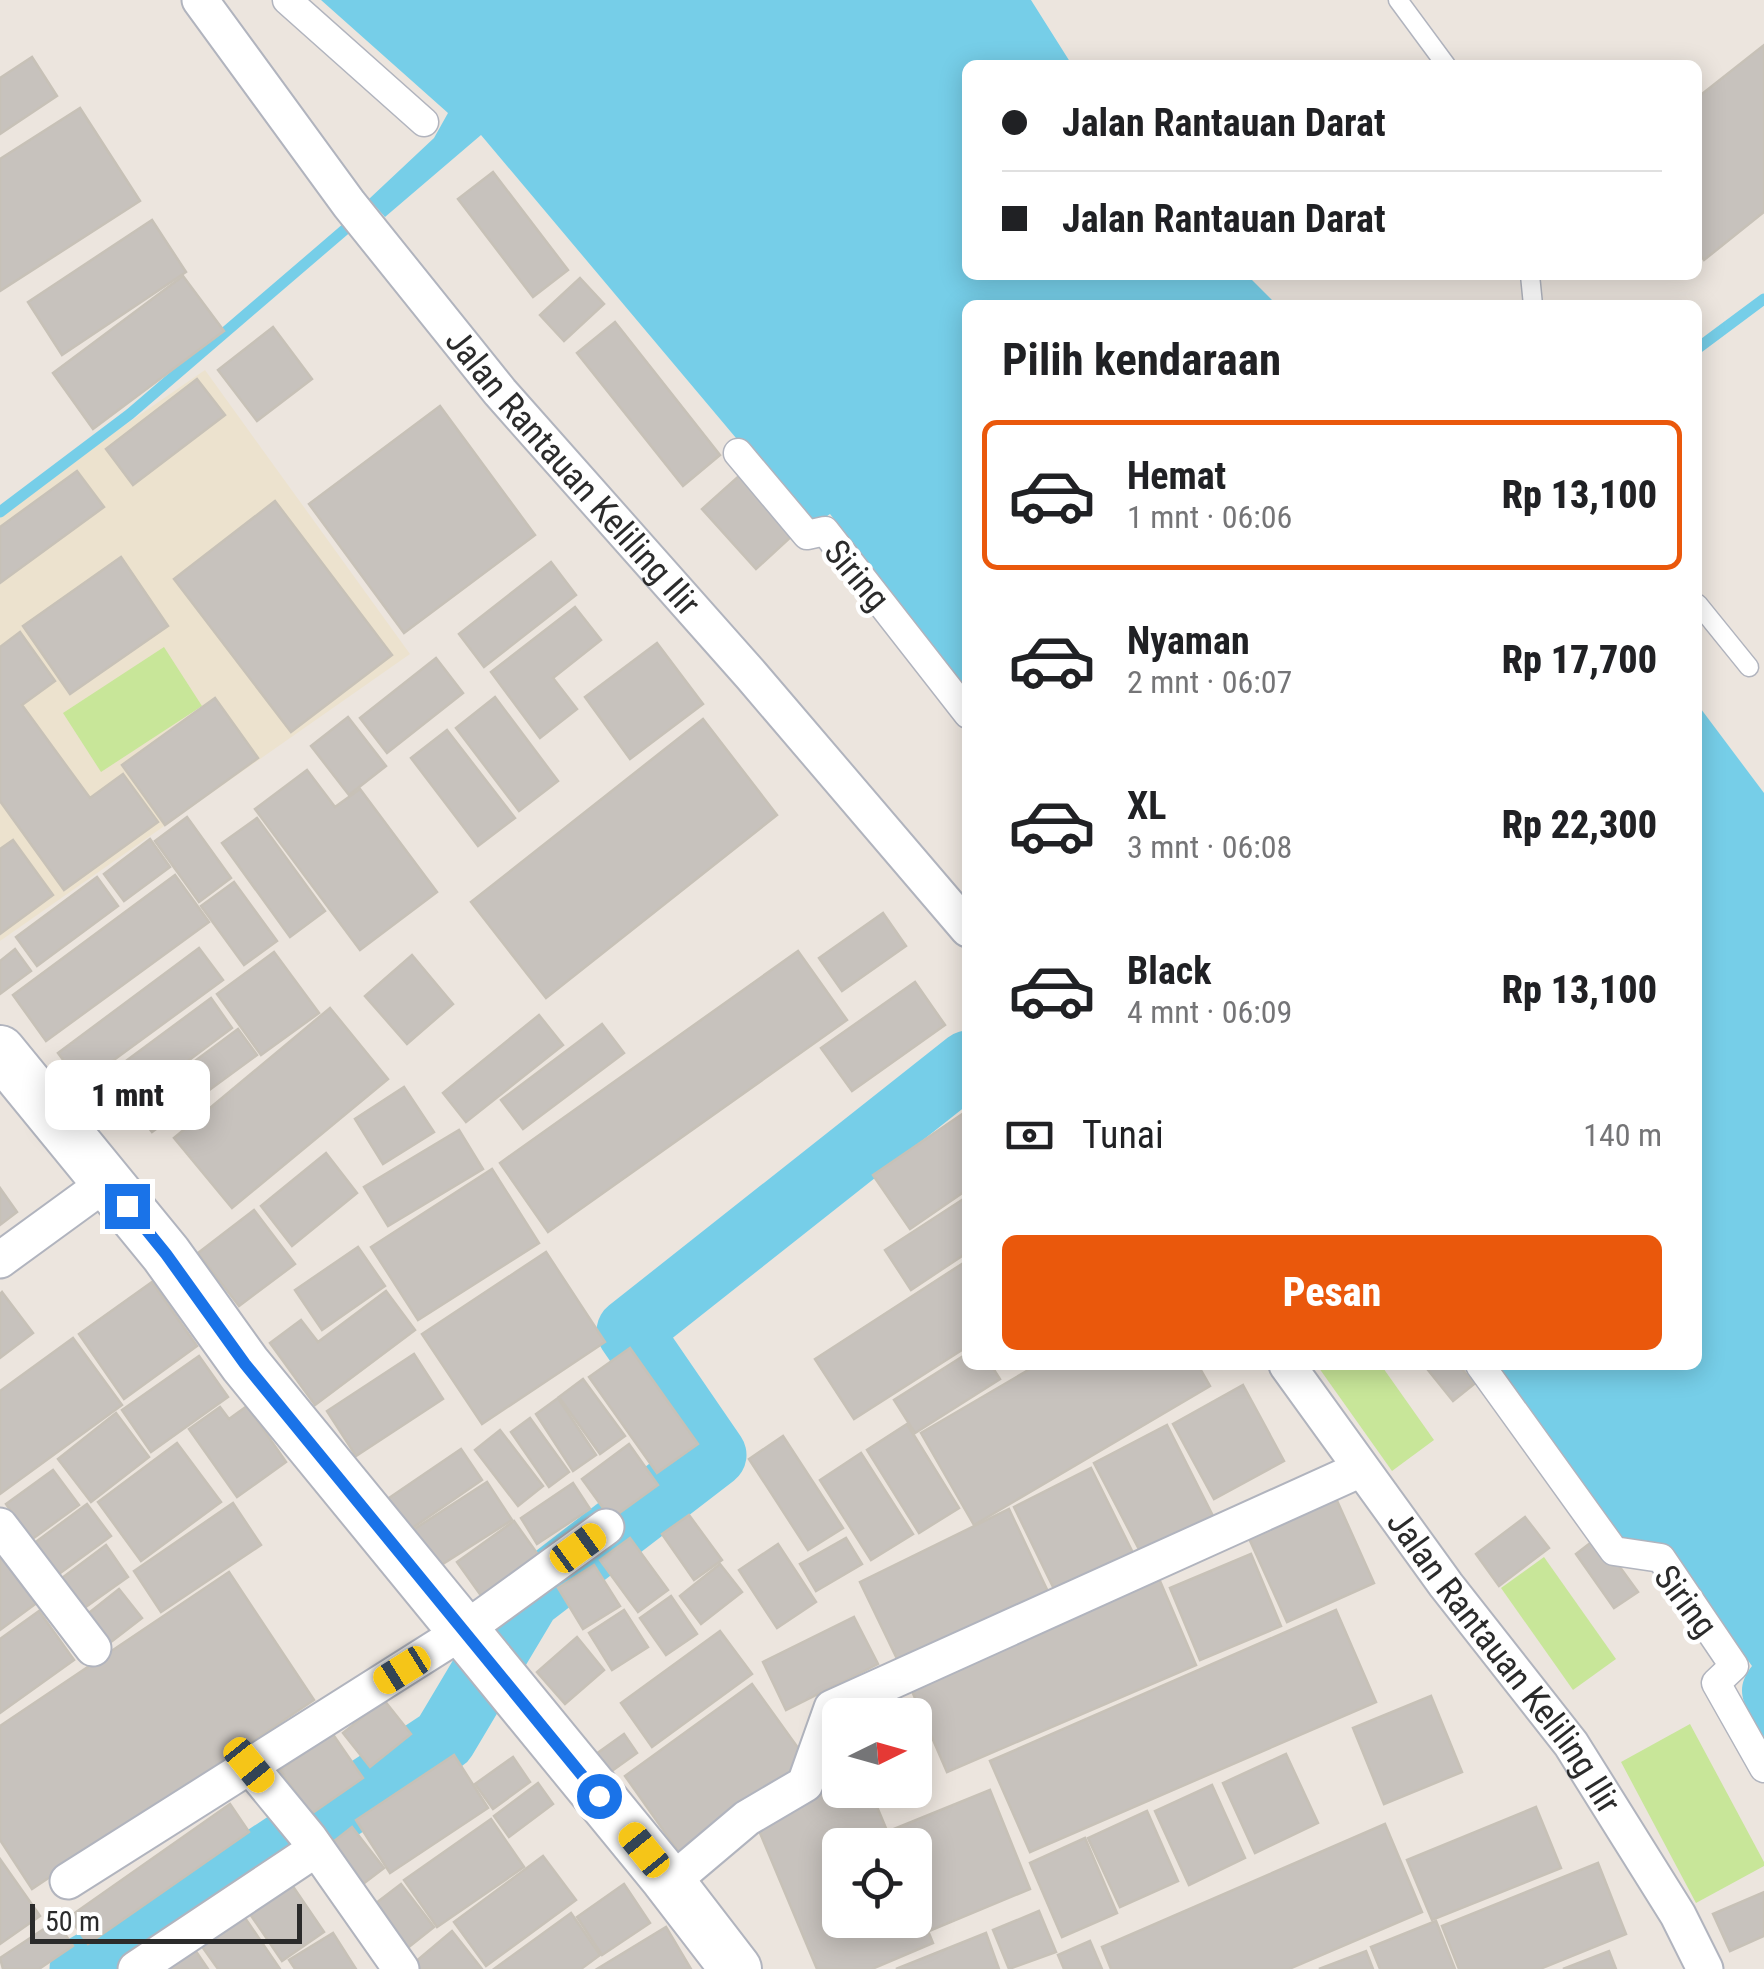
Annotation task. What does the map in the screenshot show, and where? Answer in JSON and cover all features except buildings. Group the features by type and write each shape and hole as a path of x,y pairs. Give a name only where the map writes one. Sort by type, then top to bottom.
{"main road":[{"path":"0,1051 166,1254 245,1364 736,1969"}],"street":[{"name":"Jalan Rantauan Keliling Ilir","path":"200,0 349,204 500,392 751,675 962,922"},
{"path":"286,0 424,122"},
{"name":"Siring","path":"738,453 806,536 825,531 962,706"},
{"path":"0,1260 107,1182"},
{"name":"Jalan Rantauan Keliling Ilir","path":"1291,1370 1446,1586 1571,1744 1678,1915 1705,1969"},
{"name":"Siring","path":"1484,1370 1614,1551 1661,1558 1734,1666 1716,1682 1764,1768"},
{"path":"670,1883 747,1818 805,1784 832,1708 1361,1469"},
{"path":"0,1526 93,1648"},
{"path":"68,1881 249,1765 469,1638 606,1526"},
{"path":"249,1765 313,1844 401,1969"},
{"path":"136,1969 313,1844"}],"lane":[{"path":"1398,0 1442,60"},
{"path":"1702,609 1749,666"}],"shaded area":[{"path":"205,370 410,654 0,941 0,511"}],"green space":[{"path":"164,647 202,706 101,772 63,713"},
{"path":"1320,1370 1385,1370 1434,1440 1392,1471"},
{"path":"1544,1557 1616,1659 1573,1690 1501,1588"},
{"path":"1690,1724 1764,1862 1764,1866 1696,1903 1621,1762"}],"water":[{"path":"321,0 1031,0 1069,60 962,60 962,280 1252,280 1272,300 962,300 962,684 830,514 811,527 481,135 385,217 369,199 434,138 448,113"},
{"path":"1702,710 1764,793 1764,1737 1742,1694 1742,1685 1752,1666 1667,1548 1622,1540 1501,1370 1702,1370"}],"waterway":[{"path":"0,512 130,414 356,220"},
{"path":"1702,345 1764,299"},
{"path":"82,1969 198,1902 444,1739 528,1598 714,1455 629,1331 962,1068"}],"route":[{"path":"127,1206 245,1364 599,1796"}]}
